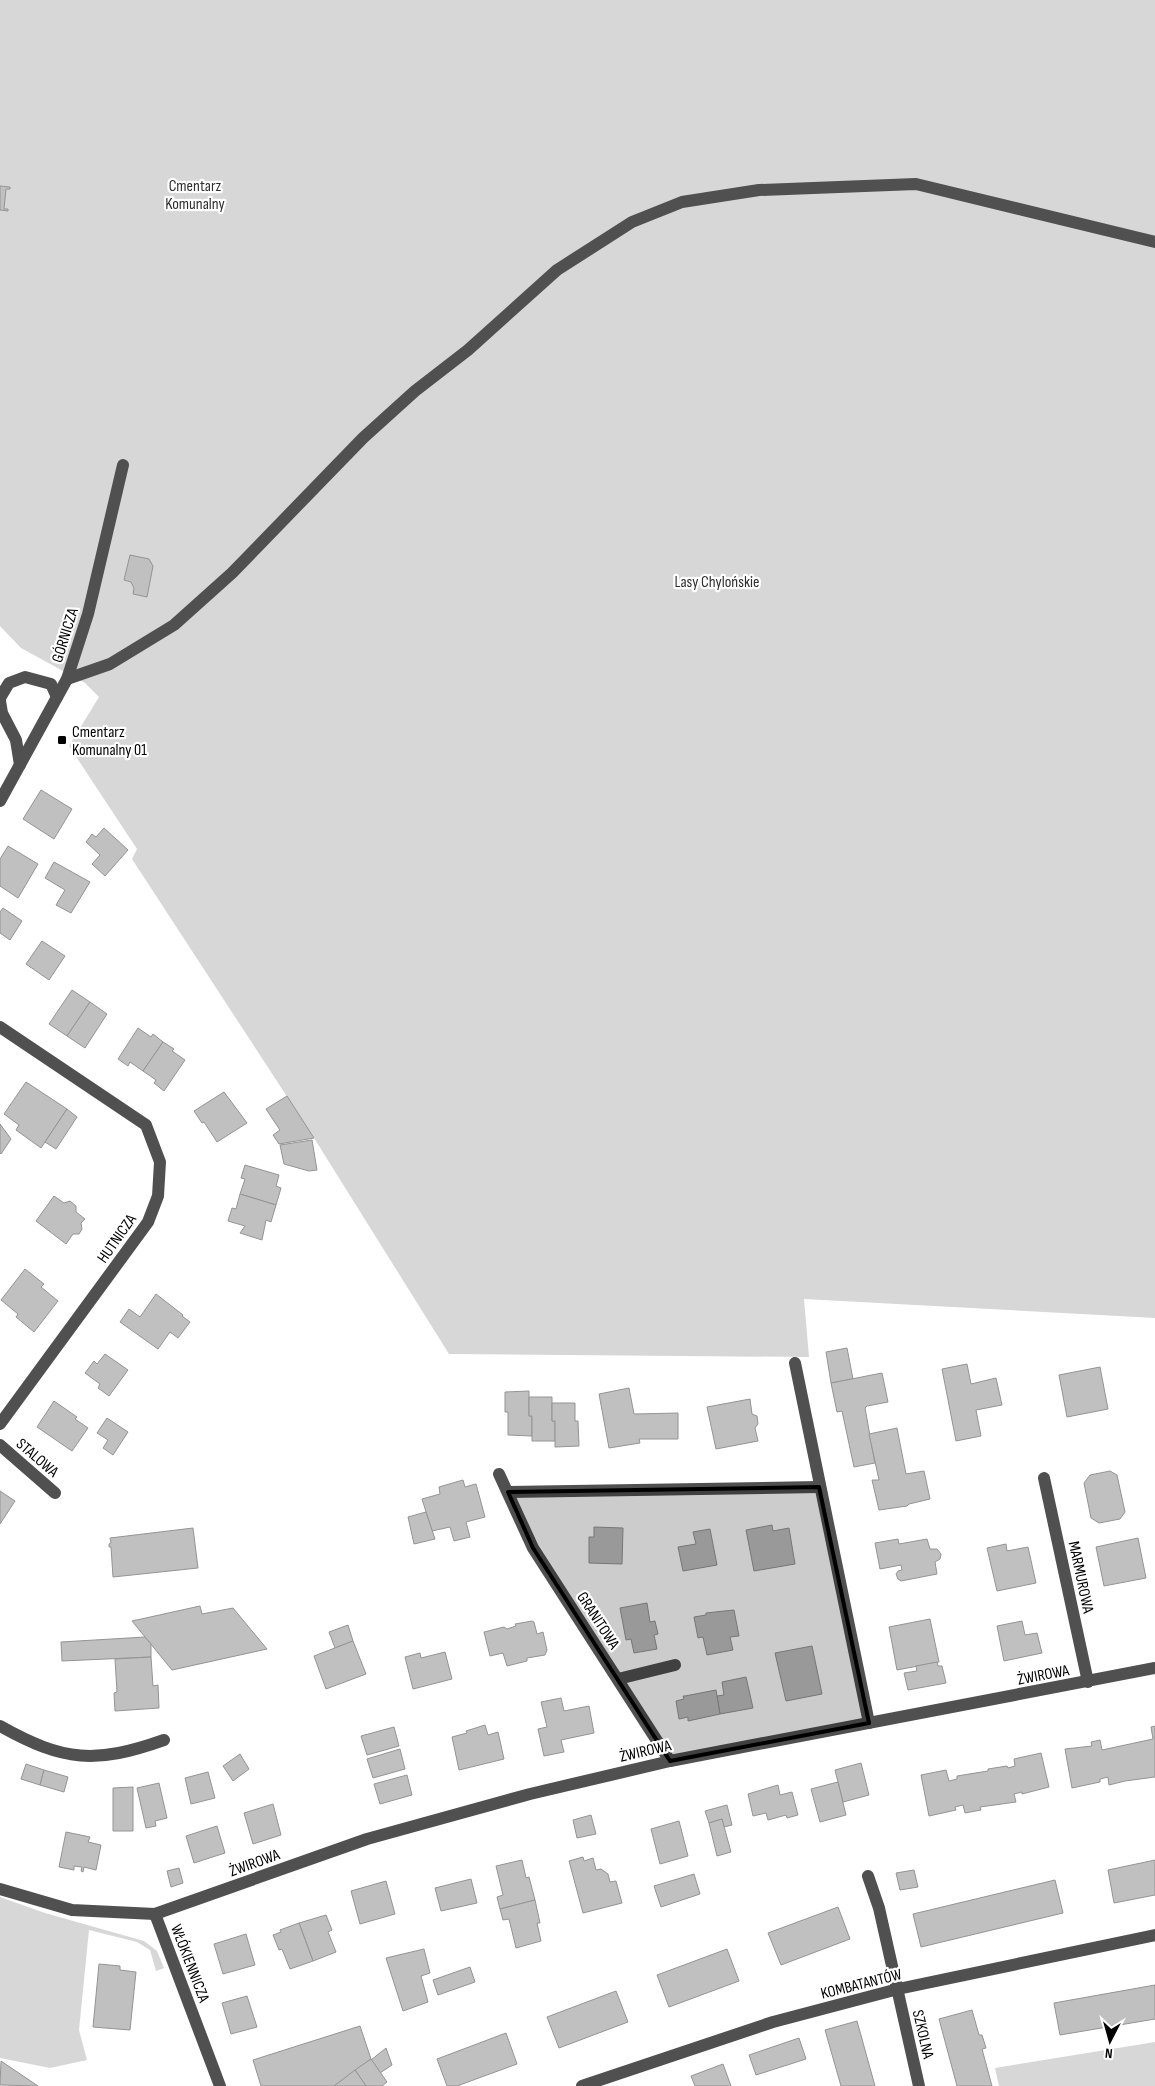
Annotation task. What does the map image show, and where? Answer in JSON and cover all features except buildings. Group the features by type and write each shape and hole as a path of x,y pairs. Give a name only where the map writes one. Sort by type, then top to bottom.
{"street":[{"path":"67,679 110,664 174,625 232,573 362,438 415,391 468,350 557,270 632,222 682,202 758,190 916,184 1155,242"},
{"name":"GÓRNICZA","path":"0,801 67,679 88,614 123,465"},
{"path":"20,765 16,740 2,713 0,699 9,683 25,677 51,684 57,697"},
{"name":"HUTNICZA","path":"0,1027 146,1125 160,1162 158,1196 148,1222 0,1424"},
{"path":"796,1363 819,1487 868,1723"},
{"name":"STALOWA","path":"0,1445 55,1493"},
{"name":"GRANITOWA","path":"499,1474 533,1548 670,1761"},
{"name":"MARMUROWA","path":"1044,1478 1088,1682"},
{"path":"508,1492 819,1487"},
{"path":"618,1679 675,1665"},
{"name":"ŻWIROWA","path":"155,1914 367,1839 530,1794 670,1761 1155,1668"},
{"path":"0,1726 28,1742 56,1752 92,1758 134,1751 164,1740"},
{"name":"SZKOLNA","path":"868,1876 879,1908 919,2086"},
{"name":"WŁÓKIENNICZA","path":"0,1889 72,1910 155,1914 220,2086"},
{"name":"KOMBATANTÓW","path":"582,2086 773,2022 898,1989 1155,1935"}],"highlighted area":[{"path":"819,1487 869,1723 670,1761 533,1548 508,1492"}],"green space":[{"name":"Lasy Chylońskie","path":"0,0 1155,0 1155,1318 804,1299 809,1357 449,1354 314,1138 132,859 137,849 69,746 99,697 85,683 21,648 0,626"},
{"path":"0,1897 45,1913 144,1941 157,1951 164,1968 156,1971 150,1950 137,1942 89,1930 79,2030 87,2060 50,2068 0,2058"},
{"path":"1155,2042 1155,2086 999,2086 995,2068"}],"place":[{"name":"Cmentarz Komunalny 01","path":"62,740"}],"park label":[{"name":"Cmentarz Komunalny","path":"195,194"}]}
